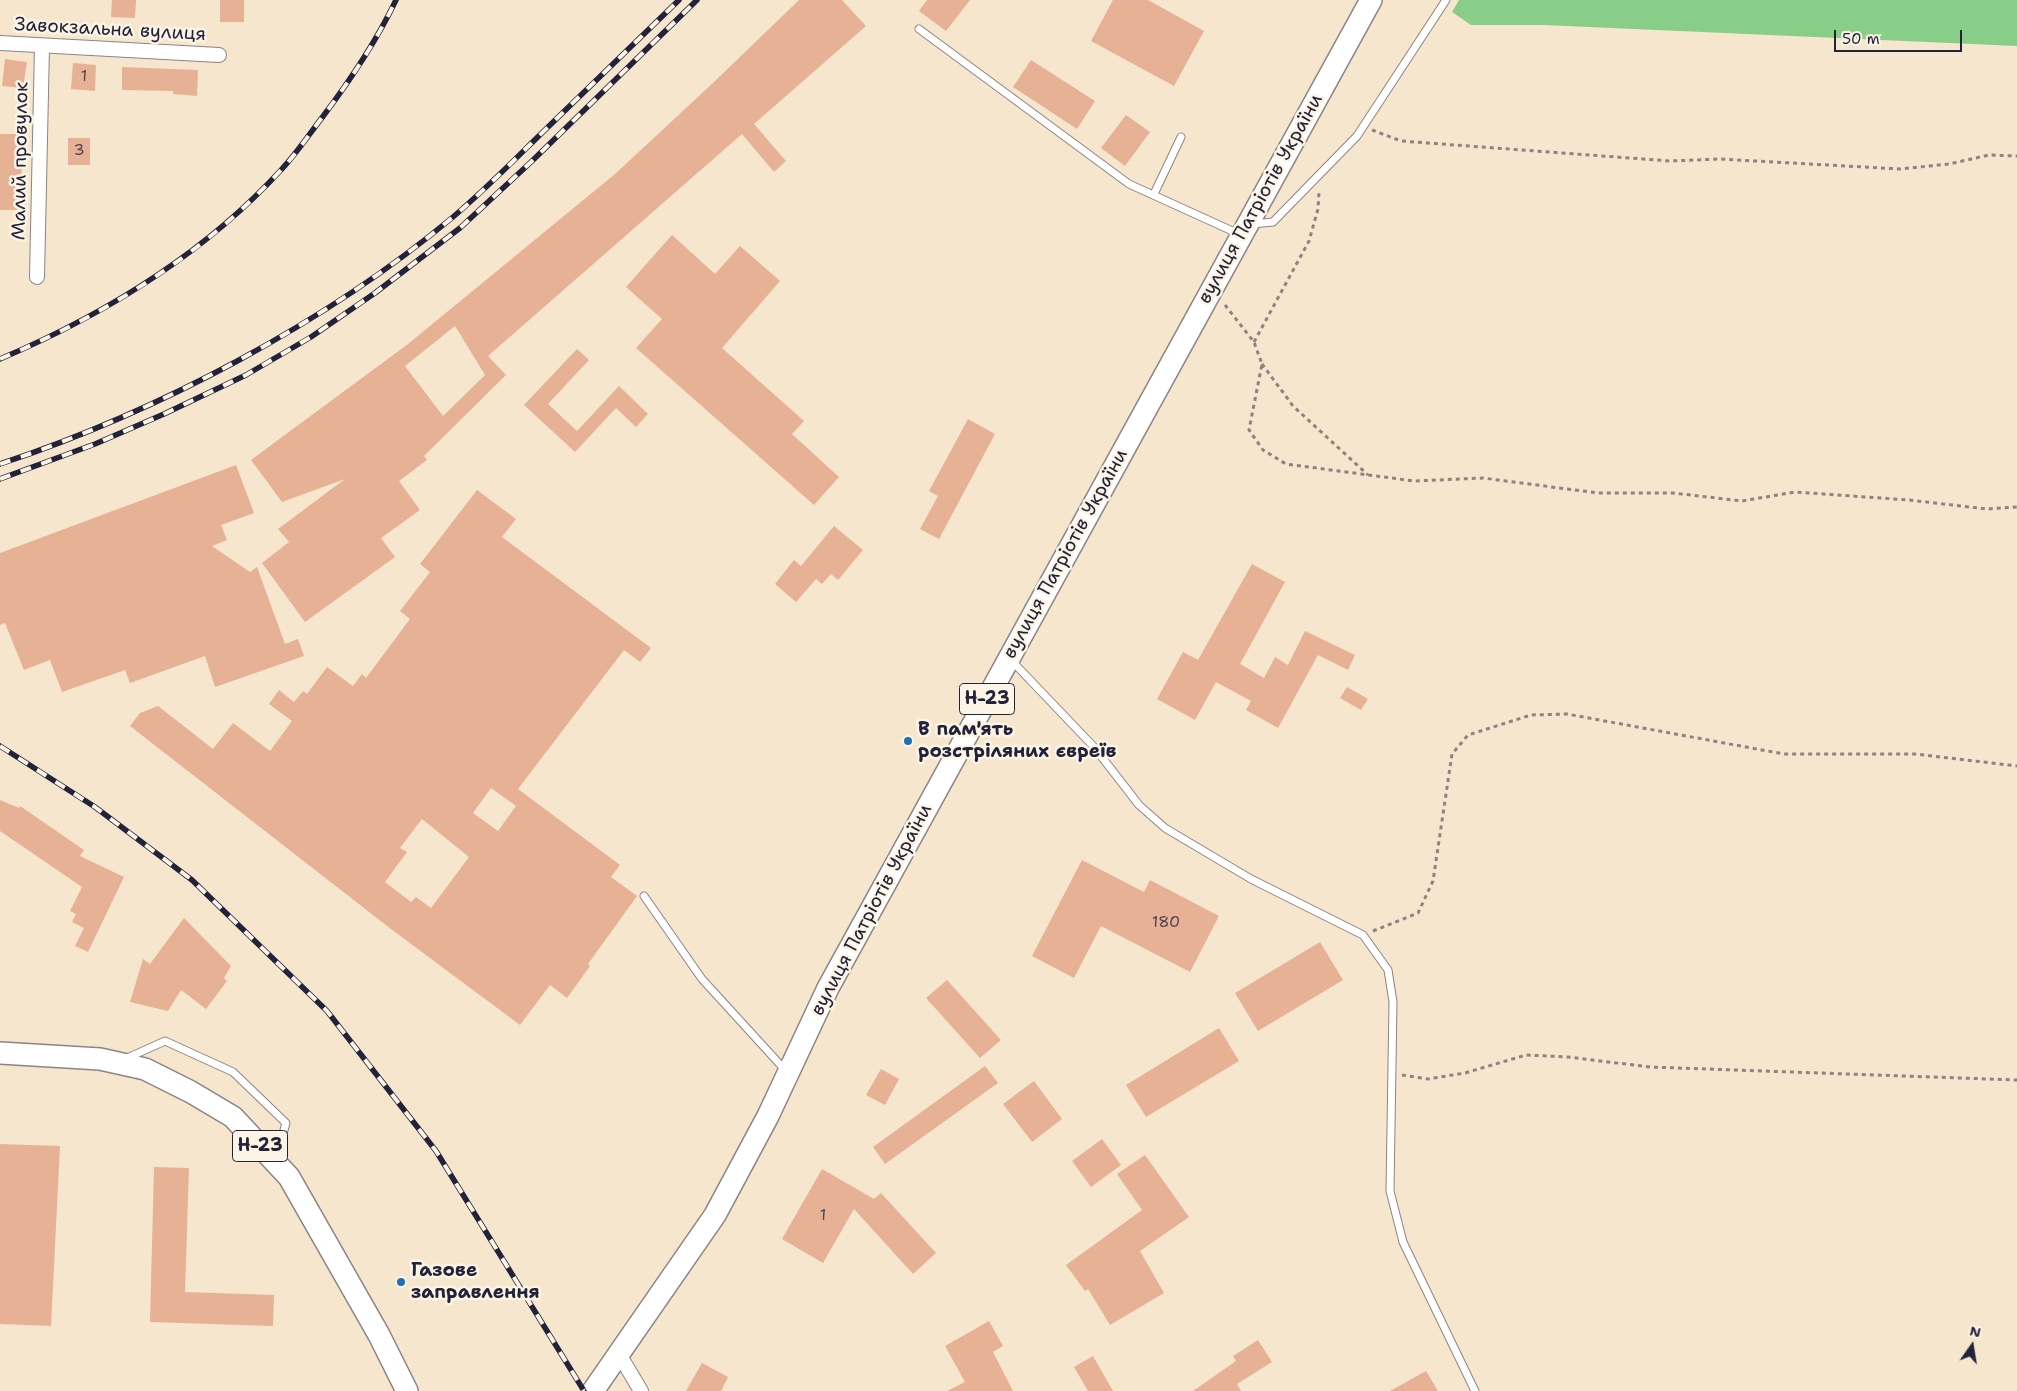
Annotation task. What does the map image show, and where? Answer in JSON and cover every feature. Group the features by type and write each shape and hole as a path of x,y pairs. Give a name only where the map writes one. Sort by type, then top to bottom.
{"main road":[{"name":"вулиця Патріотів України","path":"593,1391 715,1215 768,1116 828,988 1371,0"},
{"name":"Н-23","path":"0,1053 100,1059 146,1069 192,1092 233,1117 289,1177 379,1335 407,1391"}],"street":[{"name":"Завокзальна вулиця","path":"0,43 219,55"},
{"name":"Малий провулок","path":"37,277 42,46"},
{"path":"619,1354 641,1391"}],"lane":[{"path":"919,29 1129,184 1244,230 1273,222 1357,136 1446,0"},
{"path":"1154,194 1181,137"},
{"path":"1009,658 1094,748 1139,805 1165,828 1251,880 1363,935 1388,970 1393,1002 1390,1190 1403,1242 1475,1391"},
{"path":"644,896 702,979 788,1073"},
{"path":"117,1063 165,1041 233,1072 286,1123 275,1162"}],"path":[{"path":"1362,127 1401,141 1670,161 1719,159 1900,169 1949,164 1988,154 2017,156"},
{"path":"1254,342 1310,241 1318,209 1320,174"},
{"path":"1212,288 1254,342 1262,364 1294,406 1368,475"},
{"path":"1262,364 1249,430 1263,450 1286,464 1414,481 1483,478 1598,493 1673,493 1742,501 1795,492 1909,500 1987,509 2017,507"},
{"path":"1363,935 1418,913 1433,881 1452,754 1468,735 1531,714 1567,714 1784,754 1915,754 2017,766"},
{"path":"1392,1073 1428,1079 1465,1073 1526,1055 1568,1057 1650,1067 2017,1080"}],"green space":[{"path":"1459,0 2017,0 2017,46 1544,25 1471,25 1452,12"}],"building":[{"path":"112,0 136,0 135,18 111,17"},
{"path":"220,0 244,0 244,22 220,22"},
{"path":"799,0 842,0 866,26 754,124 786,161 774,172 742,134 488,356 506,375 424,456 427,460 399,481 420,510 381,538 395,557 305,622 262,563 289,542 278,529 345,479 282,502 251,460 408,344 615,174","holes":["455,326 485,375 443,416 405,366"]},
{"path":"927,0 970,0 946,31 919,11"},
{"path":"1113,0 1148,0 1204,31 1174,86 1091,41"},
{"path":"5,59 27,62 23,88 2,86"},
{"path":"1031,60 1095,101 1077,129 1013,87"},
{"path":"73,63 96,65 95,91 71,89"},
{"path":"122,67 198,70 197,96 173,94 173,91 122,90"},
{"path":"1126,115 1150,132 1125,166 1101,148"},
{"path":"0,134 22,134 21,210 0,210"},
{"path":"68,138 90,138 90,165 68,165"},
{"path":"672,235 715,274 740,246 780,281 722,348 804,421 792,434 839,477 814,505 636,348 662,319 626,287"},
{"path":"577,349 589,360 548,404 577,431 619,386 648,414 636,427 616,408 575,452 524,405"},
{"path":"968,419 995,434 939,539 920,529 938,496 929,491"},
{"path":"236,465 254,513 221,525 227,540 212,546 250,572 257,567 285,644 298,639 304,656 215,687 205,656 130,683 125,670 62,692 50,660 24,670 5,623 0,625 0,553"},
{"path":"477,490 516,519 502,537 651,648 640,662 624,650 518,789 620,865 611,877 637,896 588,964 590,966 567,998 550,985 520,1025 391,929 130,726 140,713 158,706 213,749 233,723 270,751 292,721 269,704 279,690 294,702 303,691 307,694 327,667 353,686 362,674 366,678 410,619 400,611 430,572 420,564","holes":["491,788 516,806 498,831 473,813","422,819 469,857 431,908 416,897 411,902 385,882 407,852 400,848"]},
{"path":"834,526 863,550 838,580 831,574 822,584 816,579 796,602 775,584 794,560 801,566"},
{"path":"1252,564 1285,582 1240,664 1264,678 1275,657 1288,665 1305,631 1355,655 1348,670 1318,655 1278,728 1246,710 1251,701 1216,682 1195,720 1157,699 1183,652 1198,660"},
{"path":"1347,687 1368,699 1361,710 1340,698"},
{"path":"0,800 19,808 20,806 84,850 80,856 124,877 88,952 75,946 84,928 72,922 76,914 70,911 82,887 0,831"},
{"path":"1082,860 1144,892 1150,880 1219,916 1190,972 1101,926 1074,978 1032,956"},
{"path":"184,918 231,966 224,978 227,981 206,1009 181,990 168,1011 130,1002 143,959 150,964"},
{"path":"1320,942 1343,980 1258,1031 1235,993"},
{"path":"947,980 1001,1040 980,1058 926,998"},
{"path":"1219,1028 1239,1061 1146,1117 1126,1085"},
{"path":"985,1066 998,1083 885,1164 873,1147"},
{"path":"881,1069 899,1079 885,1105 866,1095"},
{"path":"1034,1081 1062,1119 1032,1142 1003,1104"},
{"path":"1102,1139 1121,1165 1091,1187 1072,1161"},
{"path":"0,1144 60,1146 51,1326 0,1324"},
{"path":"1145,1155 1189,1217 1140,1251 1164,1293 1110,1325 1088,1289 1085,1291 1066,1265 1142,1210 1117,1174"},
{"path":"154,1167 189,1168 185,1292 274,1295 273,1326 150,1322"},
{"path":"822,1169 874,1199 881,1193 936,1253 913,1274 854,1209 823,1263 782,1239"},
{"path":"989,1321 1003,1346 993,1352 1013,1391 947,1391 965,1382 945,1346"},
{"path":"1258,1340 1272,1362 1237,1384 1241,1391 1193,1391 1236,1361 1233,1356"},
{"path":"1093,1356 1113,1391 1088,1391 1074,1367"},
{"path":"702,1363 728,1377 721,1391 686,1391"},
{"path":"1426,1371 1438,1391 1390,1391"}],"railway":[{"path":"0,359 78,322 151,280 219,229 251,201 292,158 352,76 396,0"},
{"path":"0,464 59,443 179,391 238,361 351,293 404,256 453,217 501,173 679,0"},
{"path":"0,479 95,444 164,414 246,375 311,337 375,293 460,228 531,162 697,0"},
{"path":"0,746 95,807 192,880 327,1011 436,1151 584,1391"}],"place":[{"name":"В пам'ять розстріляних євреїв","path":"908,741"},
{"name":"Газове заправлення","path":"401,1282"}]}
